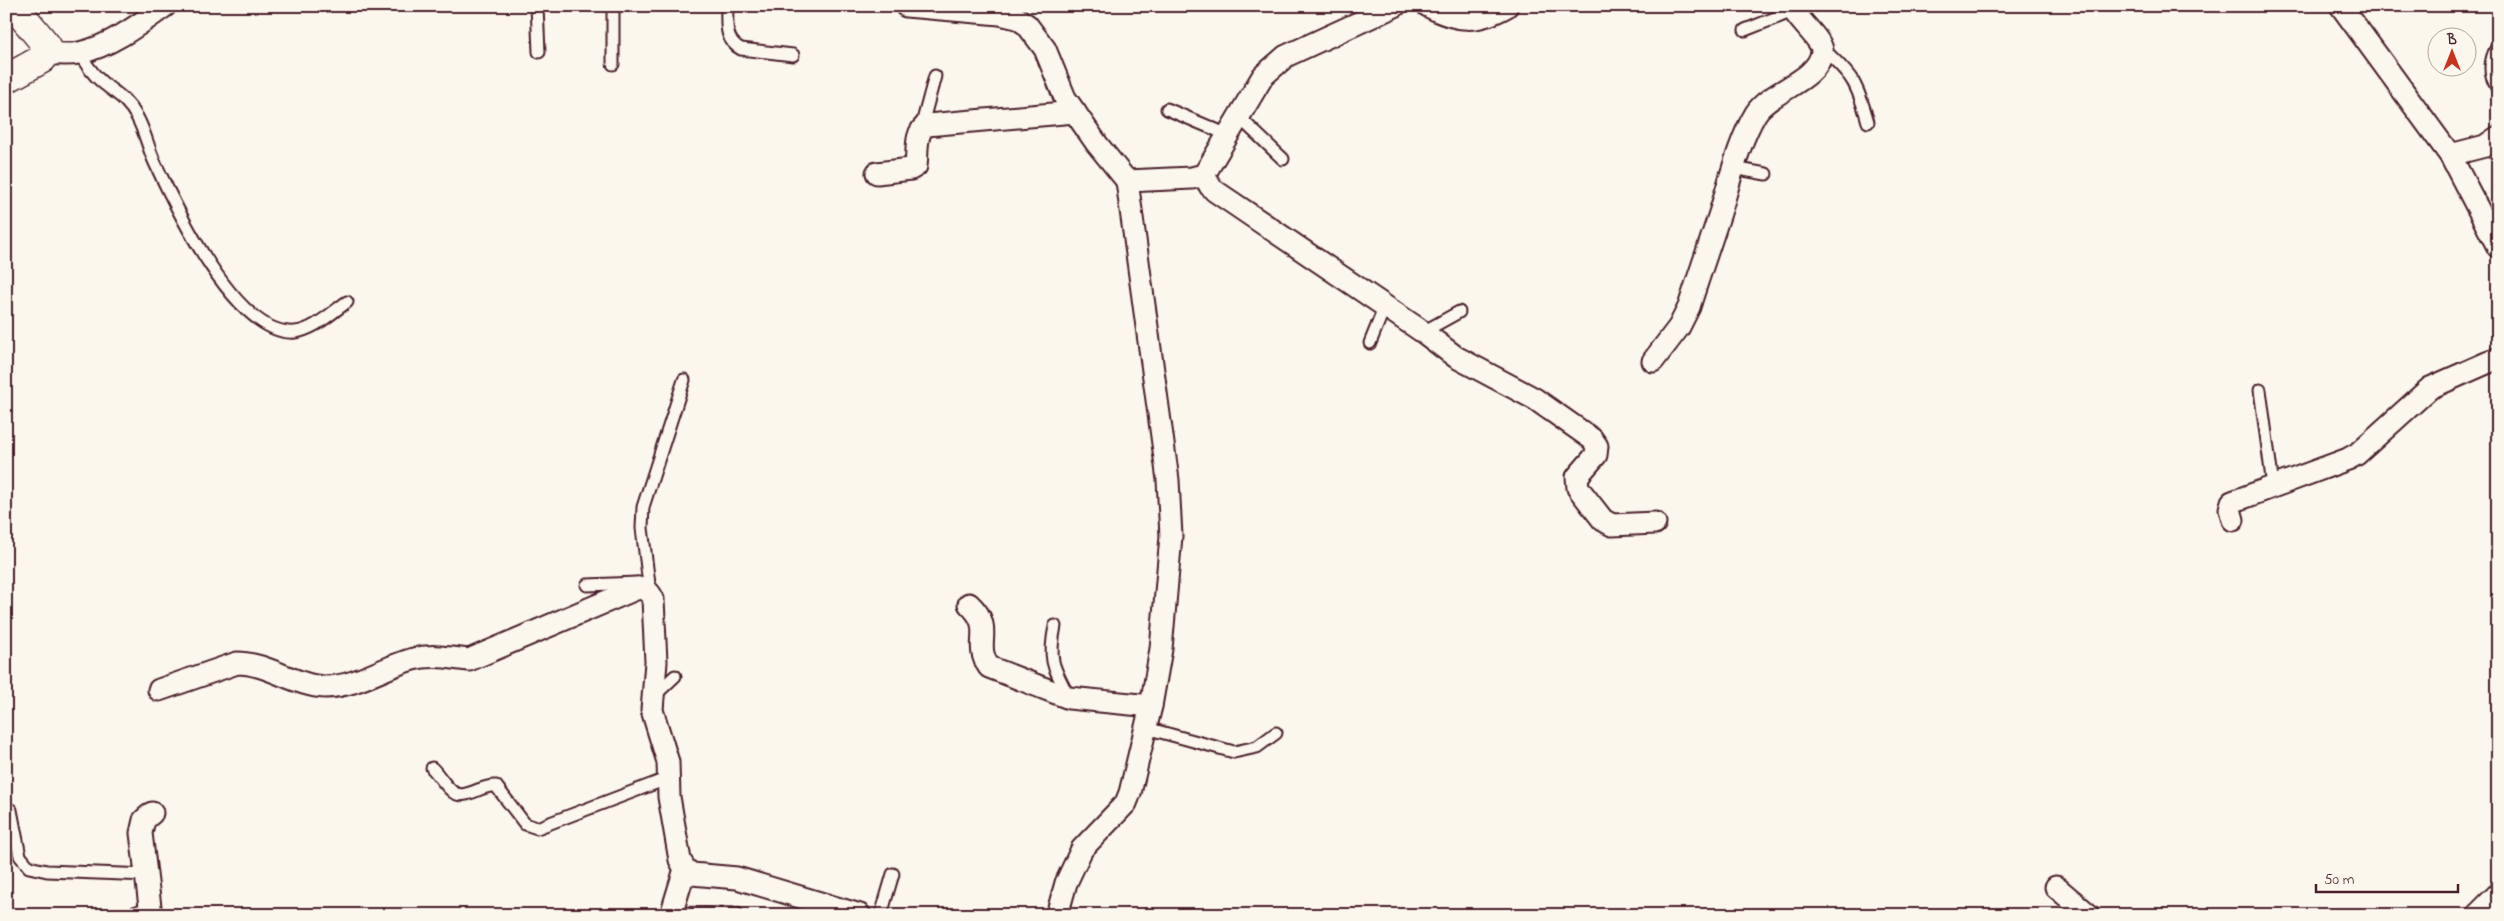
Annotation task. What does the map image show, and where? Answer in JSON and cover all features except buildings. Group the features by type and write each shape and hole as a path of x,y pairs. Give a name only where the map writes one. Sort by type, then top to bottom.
{"street":[{"path":"7,77 42,60 47,53 47,46 14,6"},
{"path":"47,53 80,53 106,43 165,6"},
{"path":"906,6 997,10 1016,18 1037,36 1065,98 1127,181 1168,480 1170,536 1161,649 1151,706 1130,793 1126,802 1082,849 1066,883 1057,915"},
{"path":"1127,181 1192,178 1204,175 1263,76 1272,66 1286,56 1395,6"},
{"path":"2341,6 2450,155 2491,216 2498,247"},
{"path":"1435,9 1460,19 1478,18 1504,7"},
{"path":"1653,361 1679,327 1689,307 1733,168 1756,112 1764,104 1812,71 1820,60 1823,49 1819,40 1792,9"},
{"path":"877,173 911,169 916,166 919,133 921,128 927,125 1075,112"},
{"path":"2450,155 2485,146 2498,137"},
{"path":"1204,175 1215,191 1424,332 1456,357 1535,399 1592,439 1597,446 1596,456 1577,477 1578,488 1603,520 1612,525 1656,523"},
{"path":"2233,520 2230,509 2232,502 2337,465 2353,457 2430,388 2498,358"},
{"path":"159,690 237,663 250,663 324,687 341,685 413,659 444,656 469,660 638,588 649,587 653,599 656,662 652,698 656,725 666,751 669,796 680,860 685,869 692,874 737,878 860,915"},
{"path":"969,604 982,620 984,630 982,654 989,667 1069,698 1151,706"},
{"path":"151,911 141,833 144,820 152,813"},
{"path":"671,914 685,869"},
{"path":"2056,887 2089,915"},
{"path":"2477,915 2498,894"}],"lane":[{"path":"537,6 539,52"},
{"path":"613,6 613,64"},
{"path":"727,6 728,36 736,46 741,49 793,55"},
{"path":"1745,30 1792,9"},
{"path":"2498,46 2491,63 2493,79 2498,88"},
{"path":"1823,49 1851,76 1859,89 1868,122"},
{"path":"80,53 102,82 118,92 130,104 139,120 155,163 202,254 243,306 266,326 285,332 296,332 314,325 347,302"},
{"path":"921,128 935,76"},
{"path":"1167,109 1228,135"},
{"path":"1239,117 1282,159"},
{"path":"1733,168 1766,174"},
{"path":"1370,343 1385,306"},
{"path":"1424,332 1459,312"},
{"path":"587,584 649,587 642,528 643,507 684,380"},
{"path":"2260,390 2273,486"},
{"path":"1055,626 1051,644 1052,662 1069,698"},
{"path":"652,698 675,676"},
{"path":"1146,728 1234,752 1256,747 1276,733"},
{"path":"432,768 453,792 459,795 467,794 485,786 496,786 525,824 537,828 669,778"},
{"path":"11,810 20,856 29,867 47,871 146,875"},
{"path":"881,915 893,874"},
{"path":"129,915 151,911"},
{"path":"671,914 737,914"}]}
